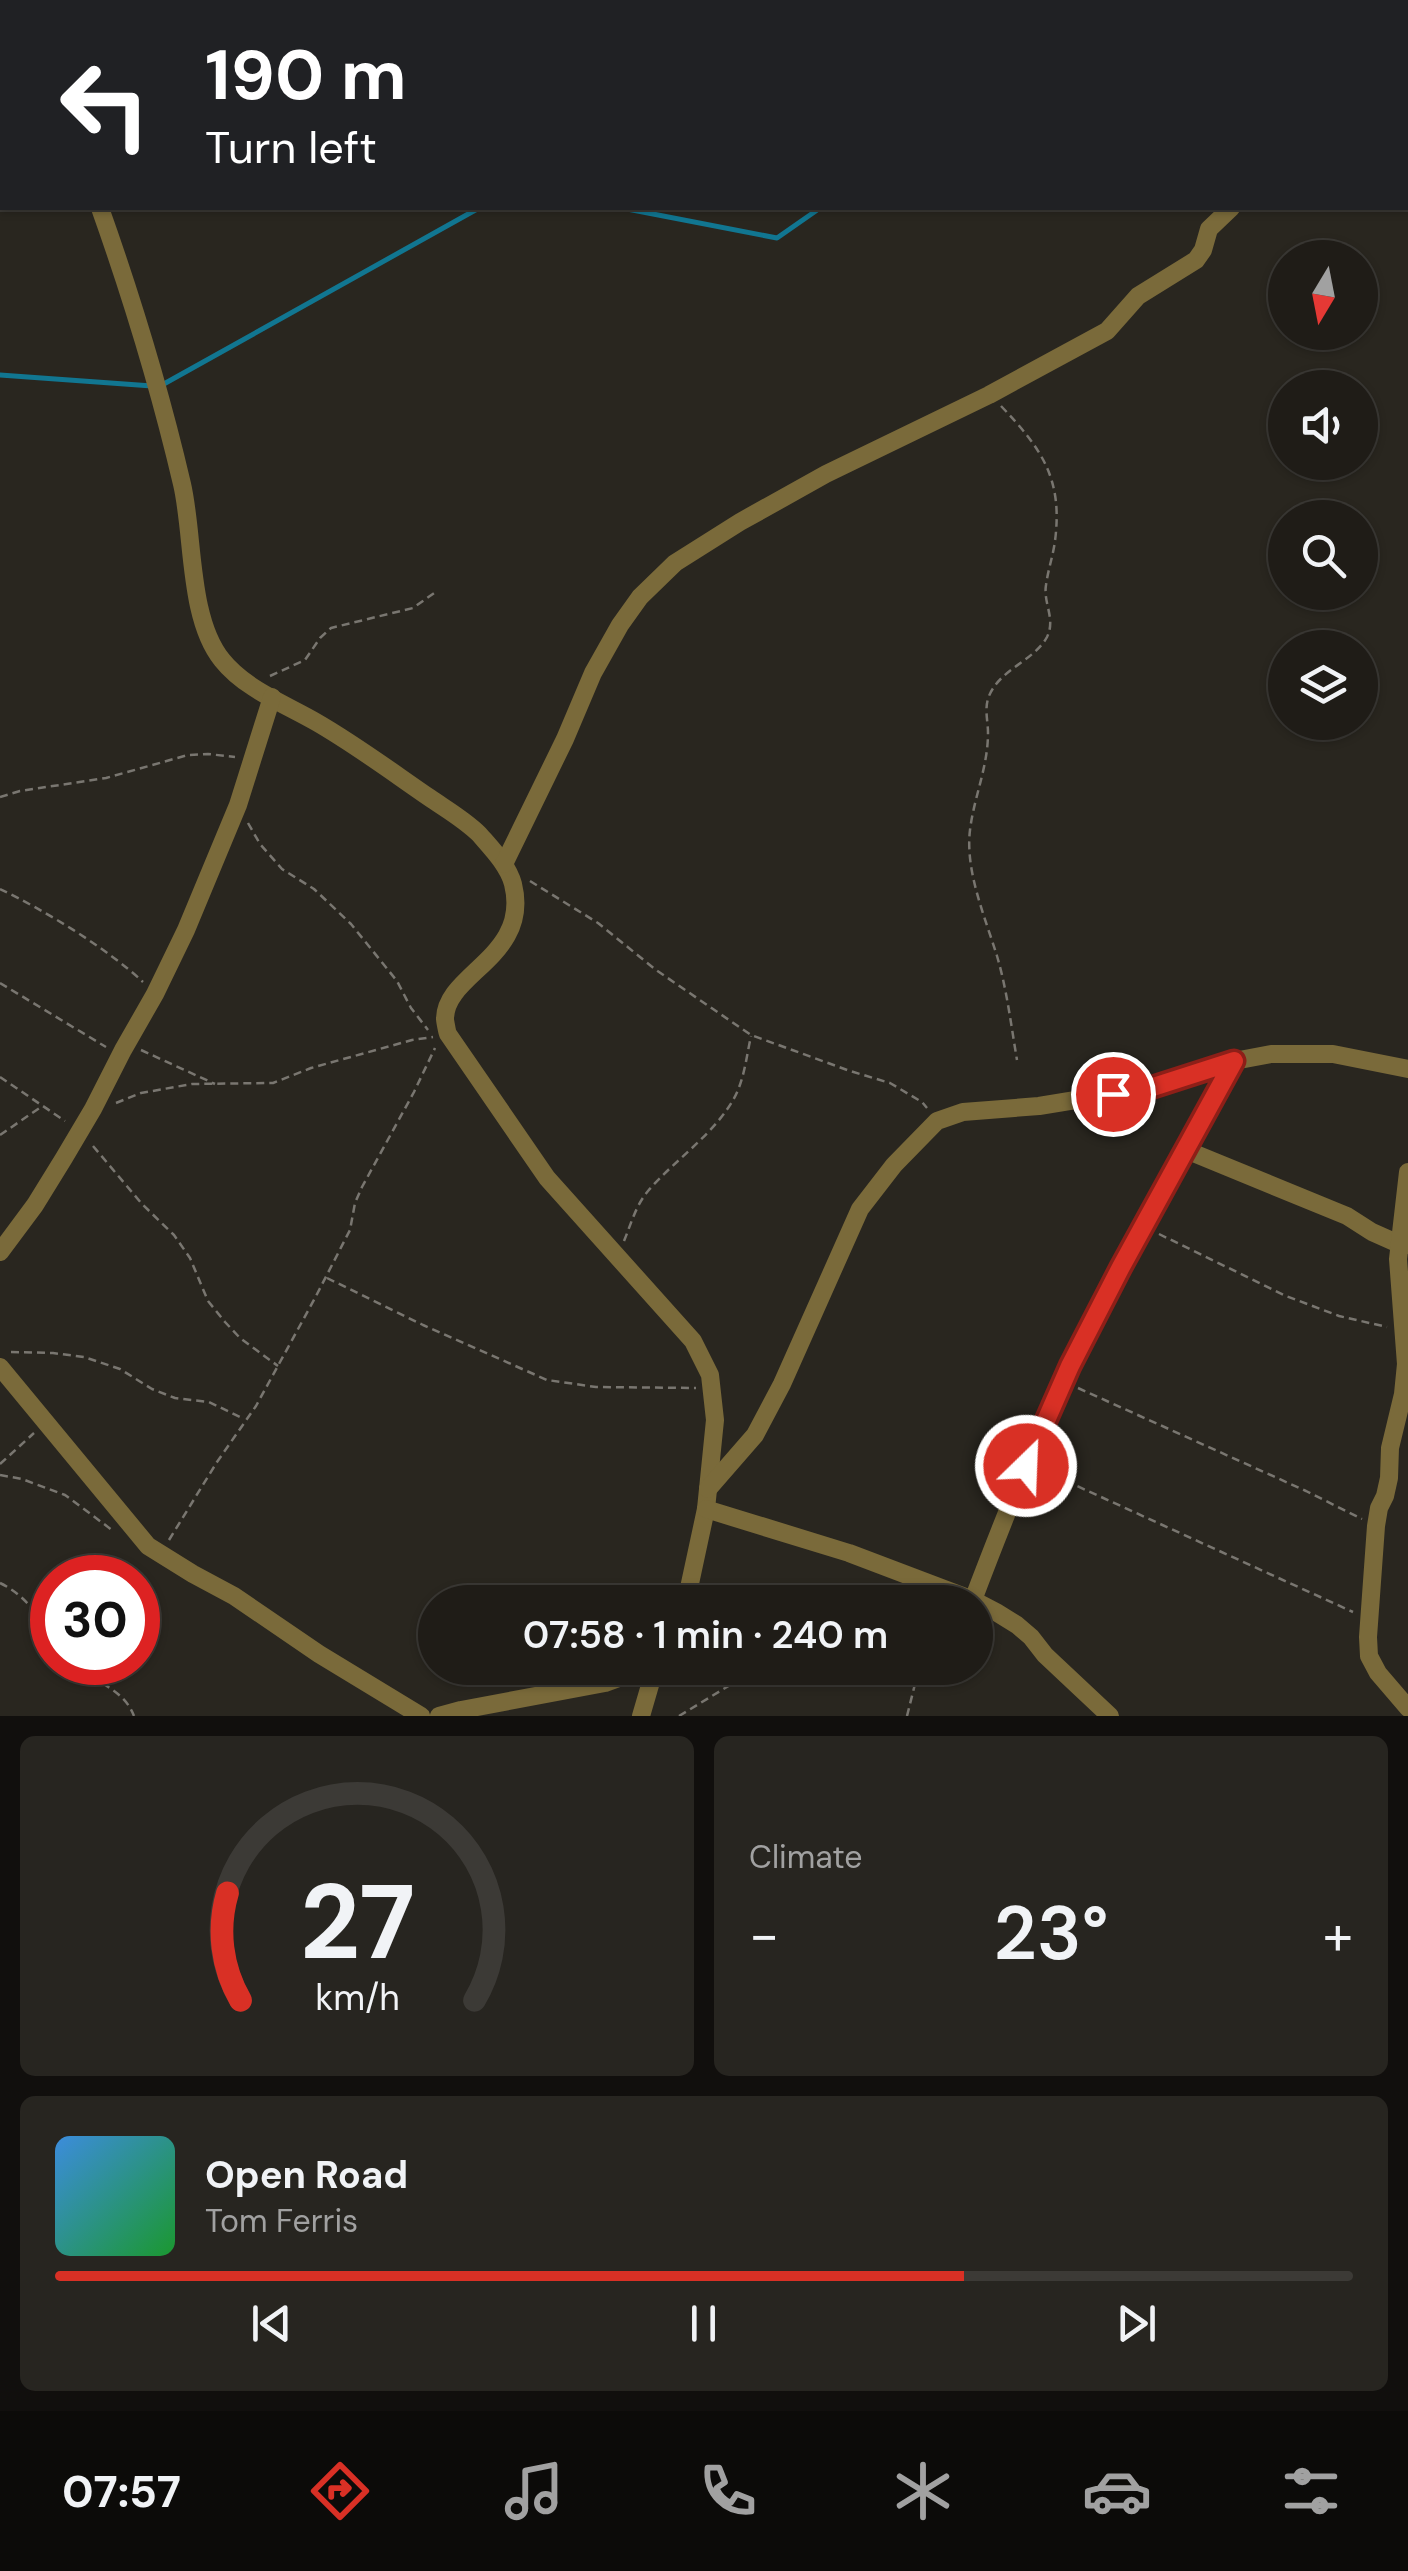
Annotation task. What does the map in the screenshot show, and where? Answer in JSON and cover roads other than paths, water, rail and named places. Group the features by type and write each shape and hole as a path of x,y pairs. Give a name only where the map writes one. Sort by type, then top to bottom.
{"street":[{"path":"101,210 158,387 183,490 197,595 209,636 221,659 250,684 347,740 476,831 505,866 512,881 516,908 508,934 492,956 455,992 444,1019 448,1034 547,1178 693,1341 710,1375 715,1420 706,1510 690,1585"},
{"path":"505,866 593,672 640,596 675,564 826,474 1107,331 1138,296 1196,260 1209,229 1228,210"},
{"path":"0,1252 80,1131 155,994 238,805 272,697"},
{"path":"708,1489 755,1436 860,1209 894,1164 938,1121 964,1112 1039,1106 1150,1088 1234,1061 1271,1054 1333,1054 1407,1075"},
{"path":"978,1585 1064,1382 1121,1267 1234,1061"},
{"path":"1186,1150 1347,1216 1372,1232 1404,1244"},
{"path":"1408,1172 1404,1244 1398,1259 1406,1364 1390,1448 1389,1478 1376,1526 1369,1656 1408,1708"},
{"path":"0,1367 138,1535 160,1554 234,1596 421,1716"},
{"path":"706,1510 778,1530 931,1585"},
{"path":"993,1611 1017,1624 1110,1716"},
{"path":"439,1716 594,1685"},
{"path":"641,1716 651,1685"},
{"path":"1081,1716 1090,1698"}],"waterway":[{"path":"162,385 475,210"},
{"path":"632,210 777,238 817,210"},
{"path":"0,375 152,386"}]}
